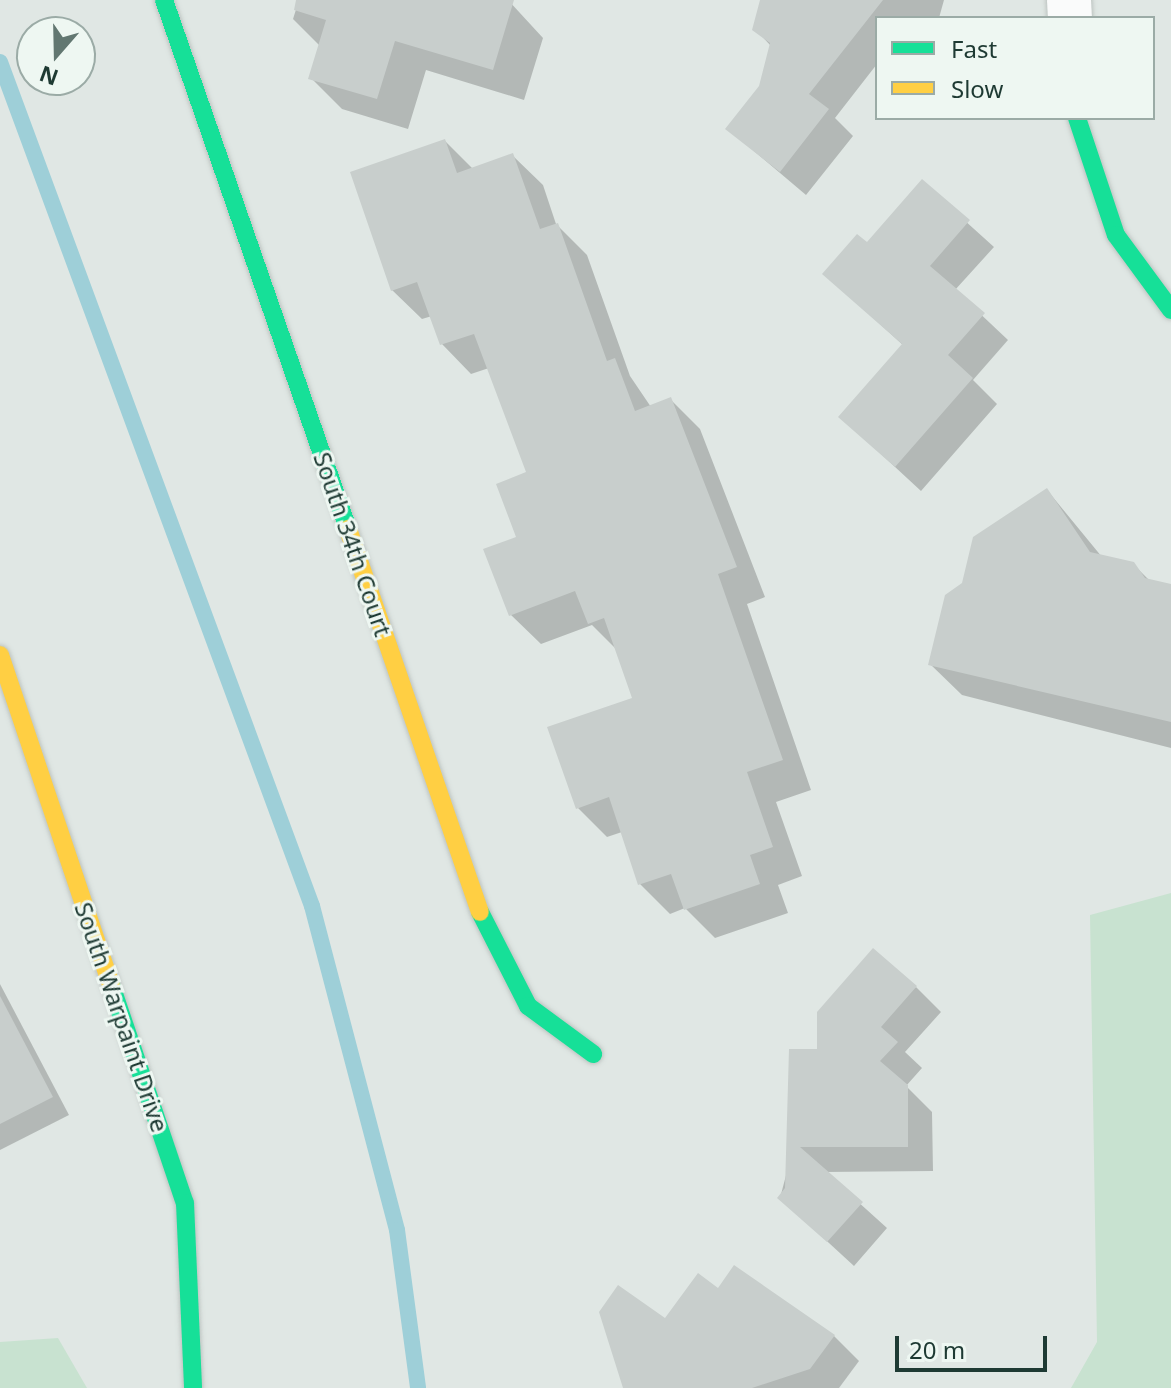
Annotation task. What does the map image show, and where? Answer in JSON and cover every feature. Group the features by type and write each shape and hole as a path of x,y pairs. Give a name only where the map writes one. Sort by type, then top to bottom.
{"street":[{"name":"South 34th Court","path":"164,0 486,928 528,1006 593,1054"},
{"path":"1078,120 1116,235 1171,310"},
{"name":"South Warpaint Drive","path":"0,655 185,1203 193,1388"}],"green space":[{"path":"1171,893 1171,1388 1071,1388 1097,1342 1090,915"},
{"path":"58,1338 87,1388 0,1388 0,1342"}],"building":[{"path":"296,0 514,0 493,70 395,41 377,99 308,79 326,20 294,10"},
{"path":"760,0 883,0 809,94 829,109 780,172 725,129 759,86 770,43 752,30"},
{"path":"445,139 457,173 513,153 540,229 558,223 607,361 615,358 635,411 671,397 737,567 718,574 783,760 747,772 773,847 750,855 760,884 684,910 671,874 638,885 609,797 576,809 547,727 632,698 604,618 588,624 575,591 509,616 483,549 516,537 496,484 526,472 474,334 440,345 417,282 391,291 350,172"},
{"path":"922,179 970,220 930,266 985,313 948,355 973,378 895,467 838,417 902,344 822,274 857,234 867,242"},
{"path":"1047,488 1090,552 1134,562 1145,578 1171,584 1171,722 928,665 945,595 962,583 973,537"},
{"path":"873,948 917,986 881,1027 898,1042 880,1061 908,1085 908,1147 800,1147 863,1202 827,1242 777,1198 785,1188 789,1049 817,1049 817,1012"},
{"path":"0,996 53,1097 0,1124"},
{"path":"734,1265 835,1335 810,1369 752,1388 623,1388 599,1312 618,1285 665,1318 698,1273 718,1288"}],"waterway":[{"path":"0,62 312,906 397,1230 418,1388"}],"traffic: fast":[{"path":"164,0 348,529"},
{"path":"1078,120 1116,235 1171,310"},
{"path":"480,912 528,1006 593,1054"},
{"path":"111,985 185,1203 193,1388"}],"traffic: slow":[{"path":"348,529 480,912"},
{"path":"0,655 111,985"}]}
